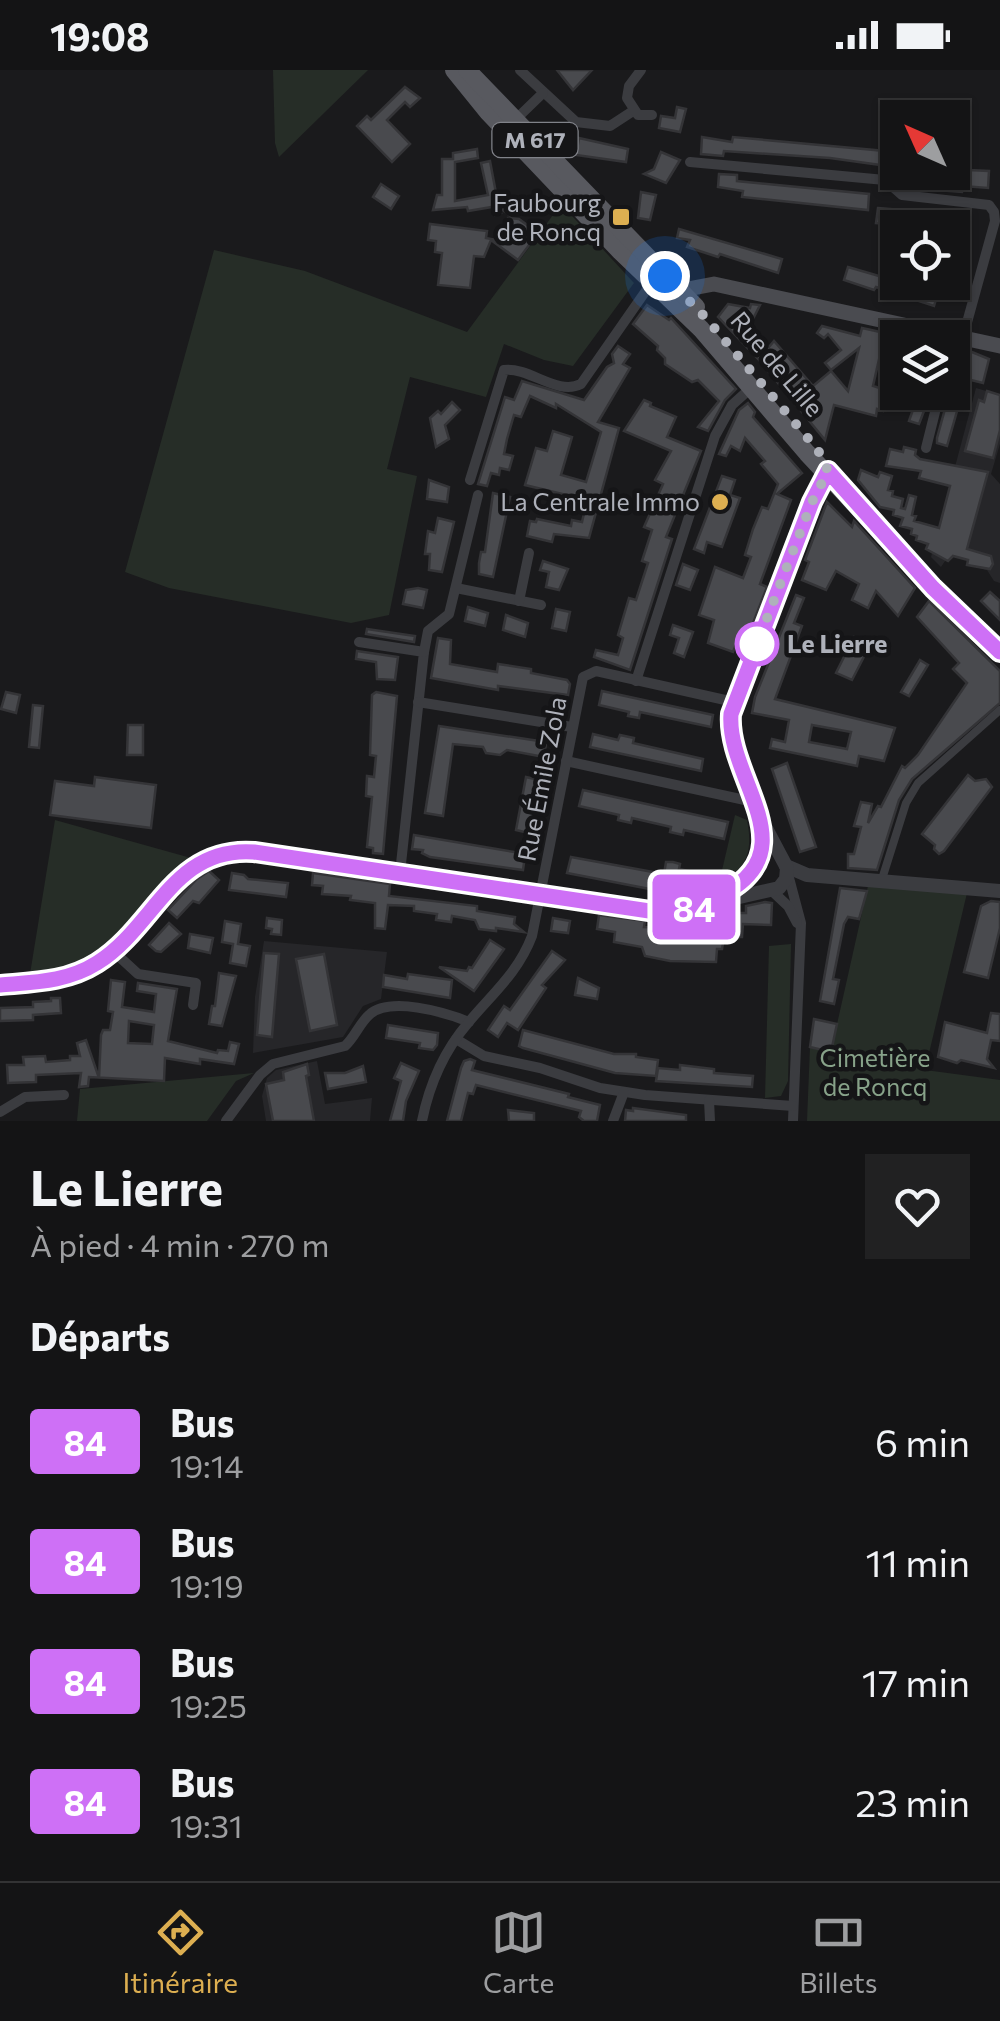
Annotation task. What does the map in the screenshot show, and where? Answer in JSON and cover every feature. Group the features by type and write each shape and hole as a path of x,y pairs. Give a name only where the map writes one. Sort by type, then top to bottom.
{"main road":[{"name":"Rue de Lille","path":"454,70 686,306 818,450 828,471"},
{"name":"Rue de Lille","path":"467,70 511,125 652,282 686,306 807,453 828,471 933,588 1000,652"},
{"path":"686,306 718,290 732,289 880,323"},
{"path":"970,342 1000,346"},
{"name":"Rue de Lille","path":"912,562 949,590 1000,644"}],"street":[{"path":"520,70 568,118 591,126 610,126 633,111"},
{"path":"641,70 627,91 633,111 642,116 652,115"},
{"path":"511,125 543,93"},
{"path":"690,162 885,180 902,195 989,205 994,221 963,320"},
{"path":"470,480 504,370 528,372 566,388 577,386 588,377 652,282"},
{"path":"734,702 636,680 715,436 732,405 752,388"},
{"path":"926,448 936,410"},
{"path":"793,1121 800,916 785,866 757,808 730,732 734,702 812,502 828,471"},
{"path":"400,874 427,634 448,616 478,495"},
{"path":"519,601 529,553"},
{"path":"456,588 541,605"},
{"path":"359,642 424,652"},
{"name":"Rue Émile Zola","path":"422,1121 434,1080 456,1039 509,979 525,955 535,928 581,682 587,673 596,671 636,680"},
{"path":"418,702 572,727"},
{"path":"882,879 906,804 918,783 1000,710"},
{"path":"566,761 757,808"},
{"path":"757,808 763,844 756,866 756,883 770,890 792,912 800,934"},
{"path":"0,985 68,977 91,967 114,951 186,872 222,852 254,852 656,912 677,912 770,890 781,886 785,866"},
{"path":"704,904 737,886 768,856 807,876 1000,891"},
{"path":"114,951 138,974 196,983 193,1005"},
{"path":"226,1121 268,1068 286,1059 345,1046 367,1016 381,1007 444,1013 469,1022"},
{"path":"456,1039 484,1056 624,1092 793,1106"},
{"path":"613,1121 624,1092"},
{"path":"0,1112 24,1097 64,1096"},
{"path":"709,1100 710,1121"}],"shaded area":[{"path":"976,388 1000,395 1000,444 991,474 1000,484 1000,583 987,570 967,565 967,560 949,555 941,567 931,557"},
{"path":"264,941 387,952 381,999 363,1006 343,1037 253,1053 255,997"},
{"path":"317,1061 325,1104 372,1098 370,1121 266,1121 262,1096 267,1078 276,1070"}],"green space":[{"path":"273,70 368,70 279,157 275,143"},
{"path":"561,204 634,283 573,366 544,360 504,344 486,397 410,377 387,469 417,476 389,615 351,623 169,588 125,572 214,250 305,271 467,332"},
{"path":"735,815 747,820 746,858 729,878 719,883"},
{"path":"55,820 191,858 93,957 61,971 30,974"},
{"name":"Cimetière de Roncq","path":"868,886 967,893 925,1070 1000,1080 1000,1121 807,1121 810,1047 831,1051"},
{"path":"791,944 788,1081 781,1096 765,1098 769,946"},
{"path":"254,1073 236,1081 207,1121 77,1121 80,1089"}],"building":[{"path":"557,70 592,70 573,90"},
{"path":"405,87 420,98 410,107 405,102 387,120 410,144 392,162 357,126 367,116 371,120"},
{"path":"677,107 686,109 680,132 659,128 661,116 675,118"},
{"path":"702,137 732,142 733,137 880,151 880,165 724,151 723,156 701,154"},
{"path":"579,138 628,149 626,162 576,155"},
{"path":"477,149 478,158 455,162 455,201 488,195 481,163 490,161 496,193 503,192 509,215 499,207 501,213 495,215 492,207 433,210 437,195 442,195 442,159 453,159 453,153"},
{"path":"661,152 680,160 666,183 644,174 654,169"},
{"path":"970,170 989,171 988,188 970,187"},
{"path":"719,174 737,175 737,181 869,194 868,210 742,197 743,191 718,187"},
{"path":"381,184 399,196 391,209 373,197"},
{"path":"641,192 656,195 650,220 638,218"},
{"path":"878,208 902,210 880,210 880,223 876,223"},
{"path":"508,218 519,219 538,233 518,260 491,240 484,257 474,256 470,288 438,285 442,253 435,252 436,241 428,240 430,224 487,231 486,238 506,242"},
{"path":"679,229 782,259 778,273 687,247 690,240 677,238"},
{"path":"848,267 880,276 880,288 874,290 844,280"},
{"path":"728,304 750,308 751,304 760,305 748,329 769,347 774,341 813,386 831,371 848,391 859,348 831,370 825,363 841,350 828,334 824,338 817,333 822,326 860,336 862,328 880,332 873,386 880,388 880,410 877,409 876,416 834,405 825,440 718,317"},
{"path":"647,305 671,318 736,389 725,400 708,431 698,427 719,401 698,380 692,382 665,364 658,346 633,324"},
{"path":"618,346 630,354 623,364 630,368 598,422 619,428 589,538 554,534 552,542 527,536 530,521 537,519 571,526 572,520 582,522 587,500 525,485 536,448 547,451 553,431 572,437 561,475 586,482 601,432 556,404 556,408 530,396 521,417 514,415 507,439 504,454 513,456 509,470 500,468 499,475 491,473 487,486 478,484 505,397 514,400 522,381 584,400 614,363 612,354"},
{"path":"970,351 989,359 983,383 971,380 970,383"},
{"path":"987,391 1000,395 1000,430 993,458 965,451 979,400 984,402"},
{"path":"644,400 676,417 667,437 701,451 666,537 672,539 630,670 594,657 596,650 618,655 623,638 618,635 629,598 636,600 648,563 642,561 652,530 644,527 663,484 655,480 671,451 624,431"},
{"path":"452,402 460,410 445,425 449,439 436,447 430,418 438,411 441,414"},
{"path":"748,403 755,412 753,417 802,473 777,494 791,500 760,584 767,587 745,644 737,642 733,652 708,643 714,620 699,615 715,567 743,578 751,557 745,555 753,529 762,507 768,509 778,484 745,438 740,451 731,446 726,456 719,454 739,410"},
{"path":"913,410 924,410 919,424 909,421"},
{"path":"945,410 957,410 947,446 937,443"},
{"path":"904,447 916,450 920,459 988,472 967,549 991,556 990,569 967,565 968,560 953,556 948,561 926,549 928,544 916,540 912,529 900,526 903,518 893,515 894,510 880,507 858,480 861,470 878,477 880,472 892,476 888,490 893,491 892,496 903,499 901,508 905,509 909,495 916,497 914,521 939,528 950,486 919,478 921,471 886,466 890,449 903,452"},
{"path":"722,476 735,480 730,495 740,498 722,547 707,542 704,553 694,549"},
{"path":"429,480 449,487 447,502 427,499"},
{"path":"493,493 510,497 493,577 479,574 479,563 481,552 485,552"},
{"path":"827,502 852,527 854,521 915,588 898,616 876,591 868,608 852,600 859,584 836,571 826,590 802,580 809,562 805,560"},
{"path":"438,518 454,522 442,572 429,570 430,554 425,554 428,531 435,533"},
{"path":"543,561 568,569 559,590 546,587 549,572 540,570"},
{"path":"683,564 698,570 690,590 676,585"},
{"path":"406,590 427,590 423,608 403,604"},
{"path":"990,592 1000,601 1000,620 981,601"},
{"path":"796,595 804,598 794,623 802,626 775,699 895,728 884,761 859,756 857,766 770,748 772,739 785,742 789,720 752,713","holes":["812,725 851,732 847,749 809,742"]},
{"path":"929,601 1000,671 1000,703 912,779 899,800 877,870 848,868 848,854 854,854 861,827 854,826 861,802 872,804 868,823 902,766 905,768 918,755 967,683 953,669 959,663 917,617"},
{"path":"468,607 488,613 485,626 465,621"},
{"path":"556,609 570,612 566,631 552,628"},
{"path":"506,615 528,623 525,637 503,630"},
{"path":"673,625 693,632 684,657 674,653 679,638 670,635"},
{"path":"367,629 415,636 414,642 366,634"},
{"path":"854,637 871,643 852,680 836,673"},
{"path":"438,638 451,640 450,664 497,672 498,664 531,669 531,673 567,680 568,695 498,686 498,690 431,678"},
{"path":"357,651 398,657 395,680 377,679 376,662 356,659"},
{"path":"920,660 928,665 909,696 901,692"},
{"path":"602,691 713,715 711,727 640,712 639,718 628,716 629,712 599,705"},
{"path":"6,692 20,695 16,713 1,709"},
{"path":"376,692 397,696 383,854 373,853 373,848 367,847 372,797 366,796 367,776 374,777 376,756 370,755 372,695"},
{"path":"33,705 43,706 39,748 29,747"},
{"path":"128,725 143,725 143,755 127,755"},
{"path":"439,726 539,741 546,744 544,757 507,750 500,755 486,753 483,747 453,744 443,816 425,813"},
{"path":"593,734 618,740 620,735 634,738 633,743 703,759 701,771 590,747"},
{"path":"787,763 816,847 800,852 772,769"},
{"path":"968,775 975,781 986,779 992,787 939,854 922,834"},
{"path":"95,777 156,785 151,828 50,815 55,781 94,786"},
{"path":"526,777 543,781 533,834 516,830"},
{"path":"583,790 728,822 724,839 684,830 683,835 670,832 671,827 632,818 631,823 618,820 619,815 579,806"},
{"path":"414,835 520,853 525,856 523,870 430,857 423,850 412,849"},
{"path":"571,857 664,874 666,862 673,862 680,864 679,869 698,873 695,890 662,883 660,891 567,873"},
{"path":"209,871 219,880 199,903 193,901 177,918 168,910"},
{"path":"232,873 248,879 288,883 286,897 229,890"},
{"path":"313,873 390,884 389,896 477,906 477,911 515,917 514,924 524,932 479,929 475,920 452,916 451,922 436,920 437,914 414,911 414,906 388,905 385,929 375,928 375,903 322,894 323,886 312,885"},
{"path":"840,888 867,891 859,919 848,917 844,924 833,979 839,980 834,1004 820,1001"},
{"path":"1000,902 1000,928 988,978 964,972 981,906"},
{"path":"772,903 771,925 743,924 742,937 724,937 722,949 717,949 716,962 645,956 642,947 614,942 615,932 597,929 599,915 645,921 644,927 702,929 703,920 737,920 738,913 746,913 746,906"},
{"path":"267,918 282,920 281,935 271,934 272,929 266,928"},
{"path":"553,918 570,921 568,933 551,931"},
{"path":"225,921 241,924 238,944 250,946 246,966 230,963 233,944 222,942"},
{"path":"169,923 181,934 161,952 156,951 149,945"},
{"path":"190,934 213,938 210,953 188,948"},
{"path":"490,940 504,949 474,991 439,967 467,971"},
{"path":"552,951 565,960 542,985 546,988 518,1030 507,1023 498,1037 488,1030 504,1006 510,1010"},
{"path":"264,953 279,954 272,1037 257,1035"},
{"path":"324,954 337,1025 310,1031 296,959"},
{"path":"219,973 236,976 222,1026 209,1024"},
{"path":"408,974 452,980 450,998 383,987 384,975 407,979"},
{"path":"578,978 599,988 597,999 575,995"},
{"path":"111,980 125,982 122,1007 154,1012 156,994 137,991 138,983 177,989 168,1041 217,1053 228,1051 230,1042 239,1044 234,1064 165,1058 164,1081 99,1078 101,1035 103,1030 110,1030 113,1012 108,1011","holes":["129,1021 154,1025 152,1044 128,1043"]},
{"path":"60,998 61,1013 33,1015 33,1020 0,1021 0,1008 33,1007 33,1002"},
{"path":"991,1013 1000,1014 1000,1041 991,1040 987,1059 994,1068 938,1057 945,1022 987,1033"},
{"path":"814,1019 837,1024 831,1052 810,1047"},
{"path":"388,1025 438,1033 437,1045 433,1050 419,1048 420,1043 386,1038"},
{"path":"523,1030 614,1054 658,1060 656,1076 615,1073 523,1048 519,1046"},
{"path":"86,1040 99,1078 89,1077 88,1086 79,1087 81,1073 36,1075 36,1082 8,1083 7,1065 24,1065 23,1057 45,1056 46,1062 70,1060 70,1056 80,1056 77,1043"},
{"path":"470,1059 475,1061 472,1070 600,1105 597,1121 584,1121 579,1117 581,1111 476,1085 473,1094 468,1093 461,1121 447,1121 461,1068"},
{"path":"401,1063 419,1071 406,1101 403,1121 390,1121 401,1081 394,1078"},
{"path":"307,1064 314,1121 273,1121 266,1084 284,1080 283,1072"},
{"path":"680,1065 753,1076 752,1087 656,1081 658,1068 680,1070"},
{"path":"363,1066 366,1082 328,1089 325,1073 345,1073"},
{"path":"508,1110 534,1113 534,1121 509,1121"},
{"path":"626,1110 686,1115 686,1121 625,1121"}],"bus line":[{"name":"84","path":"0,985 58,980 99,962 124,941 186,872 222,852 254,852 656,912 690,909 737,886 754,869 763,844 759,814 732,740 731,714 812,502 828,471 933,588 1000,652"}],"place":[{"name":"Faubourg de Roncq","path":"621,217"},
{"name":"La Centrale Immo","path":"720,502"},
{"name":"Le Lierre","path":"757,644"}],"route":[{"path":"665,276 818,450 828,471 812,502 757,644"}]}
